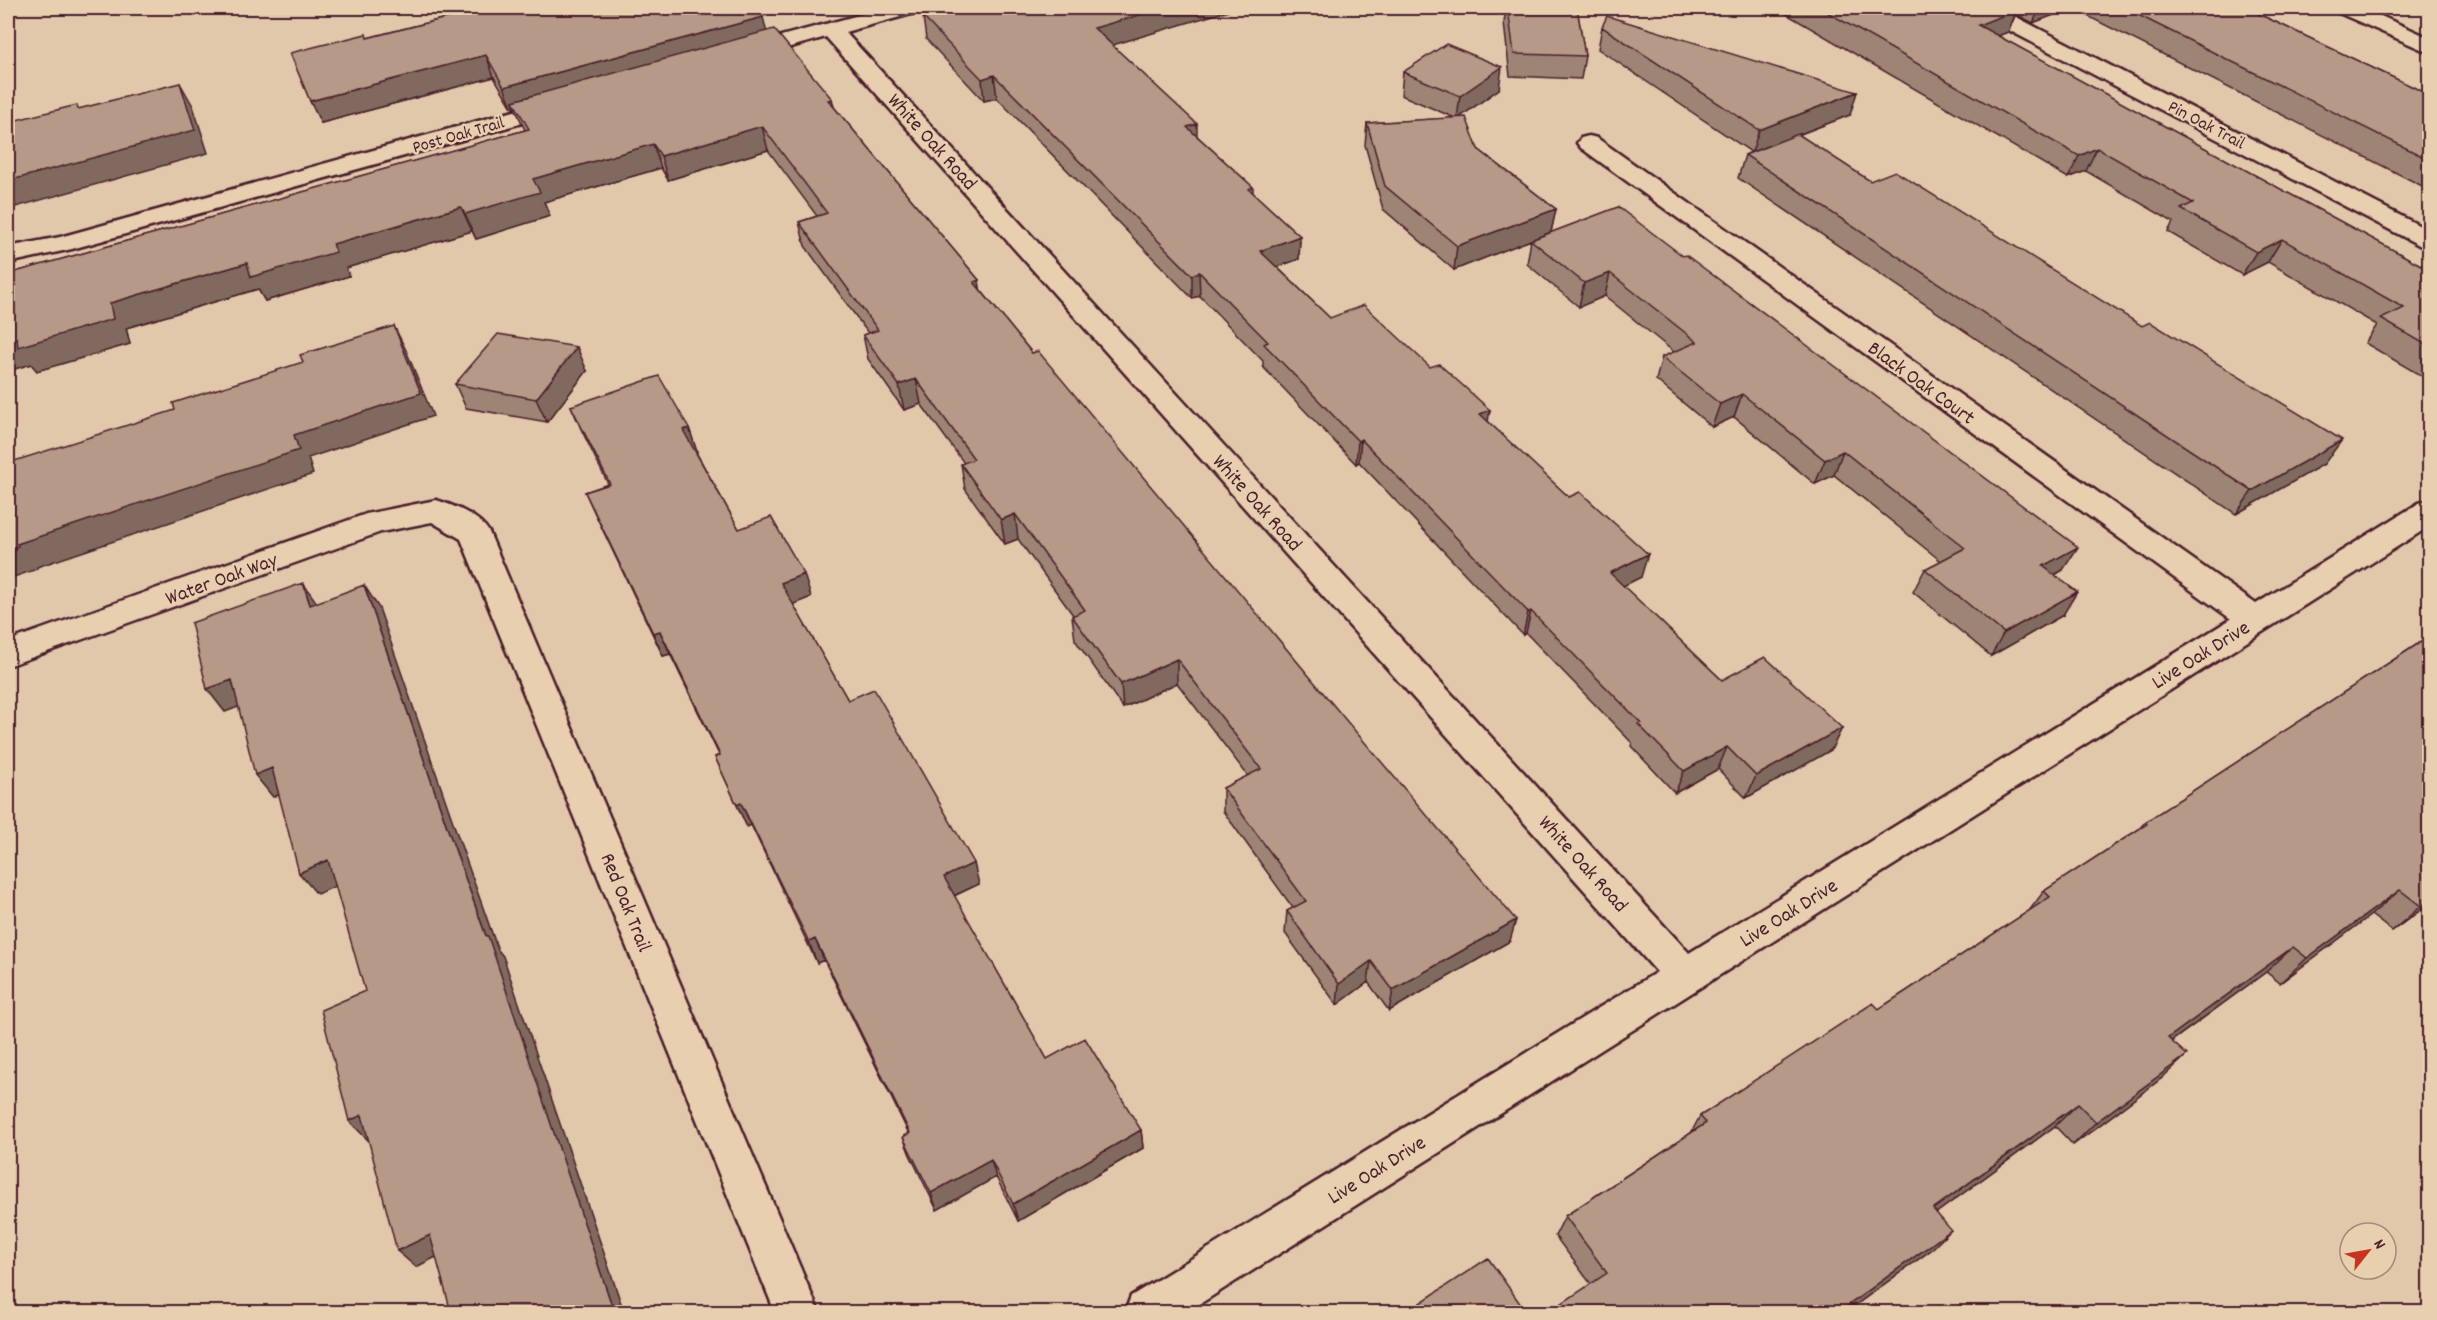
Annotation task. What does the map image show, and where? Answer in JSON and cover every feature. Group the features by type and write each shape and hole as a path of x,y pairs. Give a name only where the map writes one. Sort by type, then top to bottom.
{"street":[{"path":"717,61 907,8"},
{"name":"Pin Oak Trail","path":"1984,8 2430,241"},
{"path":"2347,8 2430,47"},
{"name":"White Oak Road","path":"831,29 1685,976"},
{"name":"Post Oak Trail","path":"8,255 63,244 579,100"},
{"name":"Black Oak Court","path":"1589,143 2255,620"},
{"name":"Water Oak Way","path":"8,654 377,522 436,511"},
{"name":"Red Oak Trail","path":"436,511 474,532 797,1312"},
{"name":"Live Oak Drive","path":"1147,1312 2430,511"}],"building":[{"path":"472,8 756,8 763,17 504,87 486,55 310,101 290,53 366,34 367,38 474,11"},
{"path":"958,8 1163,8 1094,28 1197,124 1187,127 1253,187 1249,189 1300,236 1260,251 1330,318 1364,305 1430,367 1439,364 1490,410 1480,414 1569,497 1580,492 1648,554 1610,573 1722,680 1765,657 1842,728 1756,776 1727,747 1684,771 1638,724 1641,723 1531,611 1528,612 1361,439 1358,441 1264,344 1268,342 1199,272 1192,275 994,75 982,79 923,17"},
{"path":"1508,8 1577,8 1585,56 1514,54"},
{"path":"1820,8 2012,8 2017,10 1978,25 2430,270 2430,347 2381,319 2404,308 2282,239 2256,252 2181,209 2193,203 2097,148 2079,156"},
{"path":"2124,8 2246,8 2430,95 2430,160"},
{"path":"1607,16 1857,92 1759,130 1602,27"},
{"path":"774,29 832,99 828,100 979,280 974,282 1032,353 1038,351 1516,920 1393,990 1371,961 1339,984 1287,911 1306,901 1223,788 1261,769 1177,659 1121,684 1072,616 1085,610 1015,514 1001,520 961,464 974,459 916,379 899,385 863,335 878,330 799,222 827,213 762,126 661,156 653,144 533,179 540,192 465,214 461,207 333,244 336,252 251,277 247,263 110,303 113,319 18,347 17,338 8,341 8,274 529,129 513,101"},
{"path":"1446,44 1502,67 1460,96 1403,72"},
{"path":"180,83 195,130 8,181 8,122 77,105 78,109"},
{"path":"1466,117 1478,149 1556,209 1457,246 1385,186 1367,123"},
{"path":"1798,134 1870,181 1895,171 2142,326 2150,322 2342,440 2252,491 1745,155"},
{"path":"1618,207 1683,256 1686,255 2078,547 2043,566 2077,592 2004,633 1925,569 1965,548 1843,451 1825,460 1742,394 1720,404 1662,357 1697,342 1610,273 1584,283 1531,240"},
{"path":"394,326 421,393 294,435 299,450 17,544 18,546 8,549 8,463 175,410 173,403 303,362 300,355"},
{"path":"498,334 577,347 536,399 455,384"},
{"path":"659,376 689,428 683,430 739,529 771,517 804,574 781,583 848,700 874,689 974,863 944,877 1047,1059 1085,1038 1141,1130 1013,1204 991,1160 931,1193 903,1137 910,1133 815,939 809,942 741,803 737,805 715,757 720,755 660,631 653,633 585,492 610,484 571,406"},
{"path":"303,583 310,605 364,585 448,830 486,936 488,936 614,1312 451,1312 430,1235 397,1251 362,1115 349,1121 321,1010 365,991 328,860 299,873 272,768 255,775 232,680 207,689 191,623"},
{"path":"2430,636 2430,900 2421,906 2400,890 2307,958 2293,947 2168,1038 2187,1055 2096,1122 2078,1104 1933,1209 1951,1230 1839,1312 1549,1312 1607,1273 1565,1216 1706,1123 1700,1116 1873,1003 1879,1009 2050,897 2044,891 2147,824 2145,822"},
{"path":"1488,1258 1526,1312 1426,1312 1420,1303"}]}
